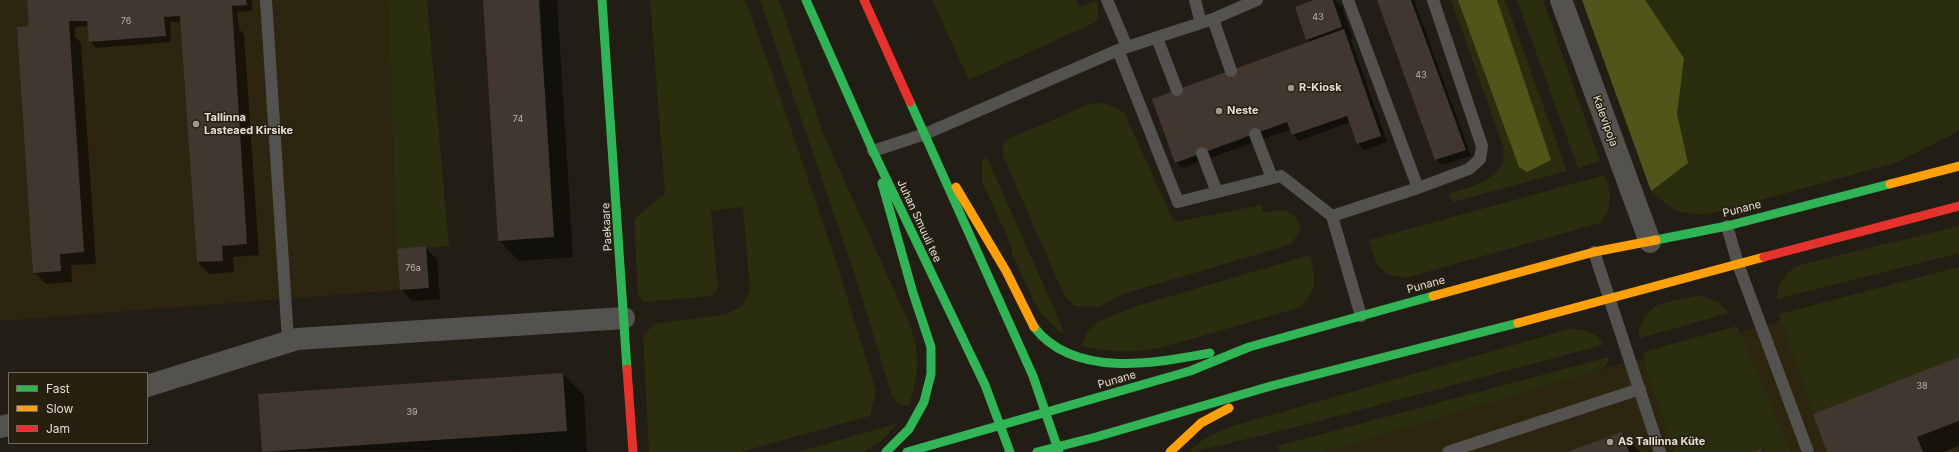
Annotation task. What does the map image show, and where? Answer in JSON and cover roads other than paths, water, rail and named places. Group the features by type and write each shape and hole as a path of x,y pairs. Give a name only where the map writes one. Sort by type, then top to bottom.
{"main road":[{"name":"Paekaare","path":"602,0 633,452"},
{"name":"Juhan Smuuli tee","path":"806,0 873,151 984,386 1010,452"},
{"path":"864,0 1033,376 1058,449"},
{"path":"925,134 1007,272 1033,325 1045,338 1069,353 1097,361 1120,364 1141,364 1249,347"},
{"path":"873,151 913,293 932,347 931,374 924,402 910,429 886,452"},
{"name":"Punane","path":"907,452 1190,371 1249,347 1594,252 1728,226 1959,166"},
{"path":"1037,452 1058,449 1271,386 1609,300 1738,264 1959,206"},
{"path":"1170,452 1201,423 1271,386"}],"street":[{"name":"Kalevipoja","path":"1561,0 1650,242"},
{"path":"148,386 288,340 624,318"}],"lane":[{"path":"266,0 288,340"},
{"path":"1108,0 1123,49 1178,202 1281,176 1332,216 1361,316"},
{"path":"1195,0 1207,21 1231,71"},
{"path":"873,151 925,134 1123,49 1207,21 1257,0"},
{"path":"1348,0 1418,188"},
{"path":"1332,216 1418,188 1469,169 1480,159 1482,146 1432,0"},
{"path":"1157,38 1177,90"},
{"path":"1255,134 1272,178"},
{"path":"1202,153 1217,192"},
{"path":"1728,226 1738,264 1808,452"},
{"path":"1594,252 1660,452"},
{"path":"1448,452 1640,389"}],"place":[{"name":"R-Kiosk","path":"1291,88"},
{"name":"Neste","path":"1219,111"},
{"name":"Tallinna Lasteaed Kirsike","path":"196,124"},
{"name":"AS Tallinna Küte","path":"1610,442"}]}
